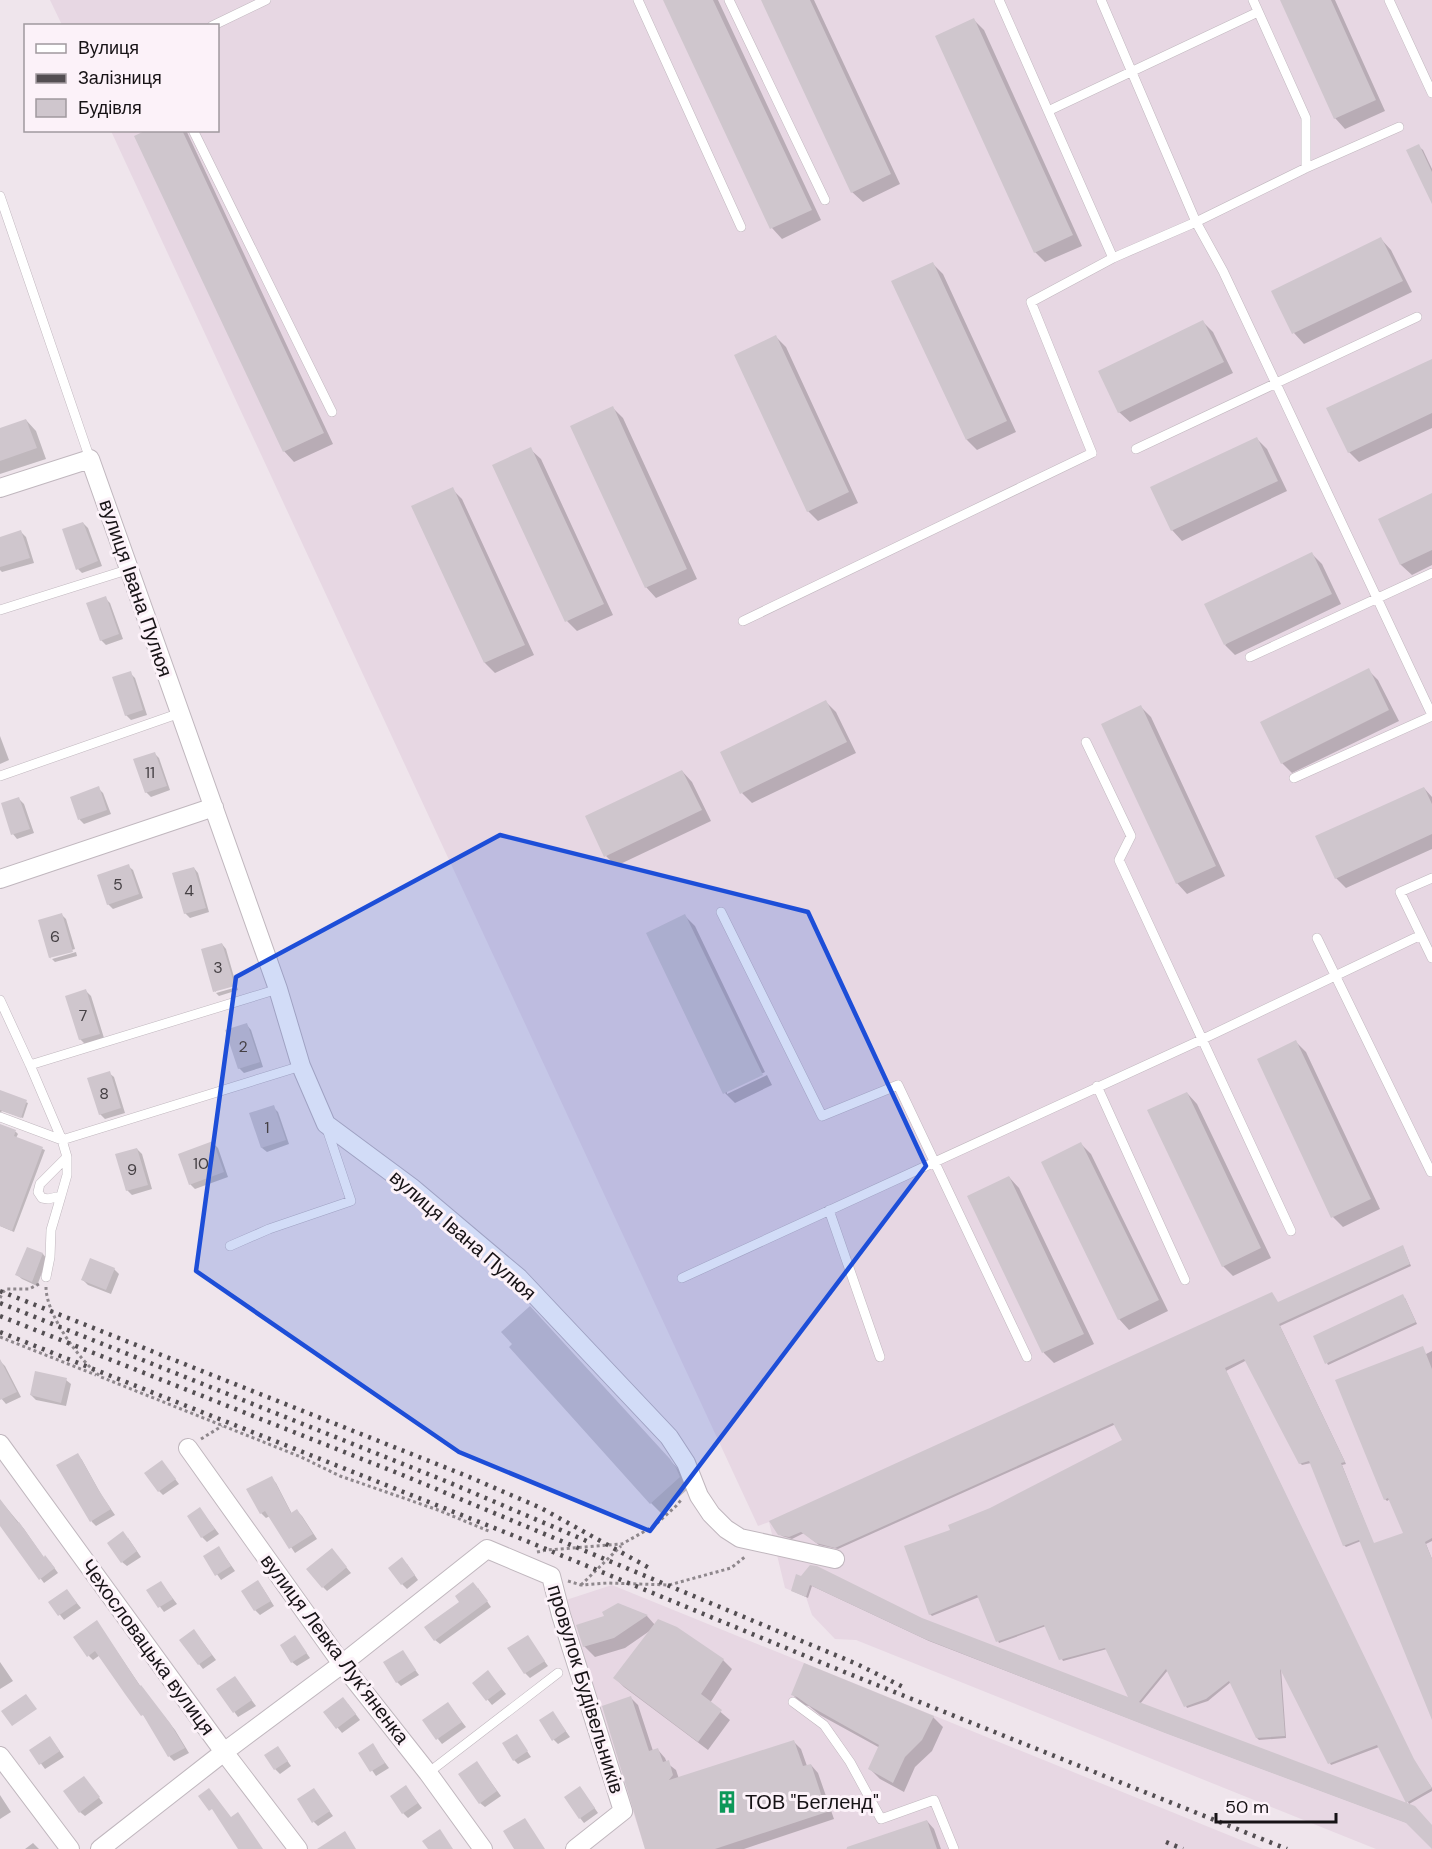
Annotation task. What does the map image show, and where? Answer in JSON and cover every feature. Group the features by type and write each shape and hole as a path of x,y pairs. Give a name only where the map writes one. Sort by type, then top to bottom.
{"street":[{"path":"0,488 90,459"},
{"name":"вулиця Івана Пулюя","path":"90,459 279,988 301,1066 326,1124 411,1187 519,1278 669,1437 686,1463 699,1496 711,1514 726,1529 740,1538 835,1559"},
{"path":"0,879 214,807"},
{"name":"Чехословацька вулиця","path":"0,1444 224,1752 298,1849"},
{"name":"вулиця Левка Лукʼяненка","path":"188,1448 342,1664 428,1773 483,1849"},
{"path":"100,1849 342,1664 493,1542"},
{"name":"провулок Будівельників","path":"493,1542 512,1559 551,1576 561,1615 623,1811 575,1849"},
{"path":"0,1756 70,1849"}],"lane":[{"path":"216,24 266,0"},
{"path":"638,0 741,227"},
{"path":"729,0 825,200"},
{"path":"999,0 1113,258"},
{"path":"1101,0 1196,222 1223,271 1432,716 1294,778"},
{"path":"1253,0 1306,118 1306,168"},
{"path":"1389,0 1432,93"},
{"path":"1048,111 1258,12"},
{"path":"742,621 1092,453 1031,302 1113,258 1400,127"},
{"path":"194,132 332,412"},
{"path":"0,196 90,459"},
{"path":"1136,449 1417,317"},
{"path":"0,610 130,569"},
{"path":"1251,657 1432,573"},
{"path":"0,776 180,713"},
{"path":"1086,742 1131,836 1119,860 1291,1231"},
{"path":"1432,878 1400,892 1432,958"},
{"path":"721,912 822,1116 898,1085 1027,1357"},
{"path":"682,1278 1203,1039 1421,936"},
{"path":"1317,938 1431,1172"},
{"path":"30,1065 279,988"},
{"path":"0,1002 30,1065 67,1157 67,1175 51,1230 50,1257 46,1277"},
{"path":"0,1117 62,1140 301,1066"},
{"path":"1097,1086 1185,1280"},
{"path":"230,1246 269,1229 351,1201 326,1124"},
{"path":"61,1196 42,1198 38,1192 40,1184 67,1157"},
{"path":"829,1210 880,1357"},
{"path":"428,1773 558,1673"},
{"path":"793,1702 825,1725 850,1762 881,1819 934,1800 954,1849"}],"path":[{"path":"0,1298 7,1289 29,1289 46,1277"},
{"path":"46,1277 46,1294 56,1320 90,1369 100,1377"},
{"path":"0,1337 301,1457 340,1476 438,1510 493,1542"},
{"path":"188,1448 222,1426"},
{"path":"581,1585 622,1544 654,1526 676,1506 686,1494 690,1475"},
{"path":"551,1576 581,1585 608,1583 669,1585 731,1568 760,1542"},
{"path":"512,1559 547,1550 622,1544"},
{"path":"529,1548 539,1552"}],"highlighted area":[{"path":"500,835 808,912 926,1166 650,1531 459,1452 196,1271 236,977"}],"shaded area":[{"path":"50,0 1432,0 1432,1849 1376,1849 856,1640 835,1639 812,1615 806,1597 785,1588 769,1522 758,1526 111,132 219,132 219,24 62,24"},
{"path":"612,1585 1263,1849 645,1849 566,1600"}],"building":[{"path":"663,0 713,0 812,210 770,229"},
{"path":"761,0 810,0 891,174 851,193"},
{"path":"1280,0 1331,0 1376,100 1334,119"},
{"path":"974,18 1073,235 1034,253 935,36"},
{"path":"143,132 183,132 324,433 283,452 134,136"},
{"path":"1419,144 1432,172 1432,204 1406,150"},
{"path":"1381,237 1403,281 1292,334 1271,291"},
{"path":"933,262 1007,421 966,440 891,281"},
{"path":"1203,320 1224,362 1118,413 1098,371"},
{"path":"776,335 849,492 807,512 734,355"},
{"path":"1432,359 1432,413 1348,453 1326,408"},
{"path":"613,406 687,569 645,588 570,426"},
{"path":"26,419 37,448 0,461 0,428"},
{"path":"1257,437 1278,481 1171,531 1150,487"},
{"path":"531,447 604,604 565,622 492,465"},
{"path":"453,487 525,645 484,663 411,506"},
{"path":"1432,493 1432,550 1400,565 1378,519"},
{"path":"83,522 98,561 76,570 62,529"},
{"path":"21,530 30,558 0,567 0,537"},
{"path":"1312,552 1332,594 1224,645 1204,604"},
{"path":"106,596 119,634 100,641 86,603"},
{"path":"1369,668 1389,710 1281,764 1260,722"},
{"path":"131,671 143,710 125,716 112,677"},
{"path":"826,700 847,742 740,794 720,752"},
{"path":"1141,705 1216,866 1176,884 1101,724"},
{"path":"155,752 167,786 145,793 133,759"},
{"path":"682,770 702,810 604,857 585,816"},
{"path":"99,786 107,810 78,820 70,797"},
{"path":"1424,787 1432,804 1432,834 1335,879 1315,836"},
{"path":"19,797 30,829 11,835 1,803"},
{"path":"129,864 139,894 107,905 97,875"},
{"path":"194,867 206,908 184,914 172,873"},
{"path":"62,913 73,952 49,958 38,920"},
{"path":"685,914 763,1075 723,1094 646,933"},
{"path":"222,943 235,986 213,992 201,949"},
{"path":"86,989 100,1034 79,1040 65,996"},
{"path":"247,1023 260,1062 238,1069 225,1030"},
{"path":"1296,1040 1371,1199 1331,1218 1257,1059"},
{"path":"110,1071 121,1108 99,1115 87,1078"},
{"path":"0,1090 27,1100 21,1118 0,1110"},
{"path":"1187,1092 1261,1248 1222,1267 1147,1110"},
{"path":"274,1105 286,1140 261,1148 249,1113"},
{"path":"0,1124 16,1130 14,1136 43,1147 12,1231 0,1226"},
{"path":"213,1141 224,1172 189,1185 178,1154"},
{"path":"1081,1142 1159,1300 1118,1320 1041,1162"},
{"path":"137,1148 148,1185 126,1191 115,1154"},
{"path":"1009,1176 1084,1334 1042,1353 967,1196"},
{"path":"1403,1245 1410,1264 1279,1324 1345,1462 1341,1463 1374,1543 1403,1533 1388,1498 1384,1500 1335,1380 1423,1346 1432,1369 1432,1538 1425,1542 1432,1559 1432,1720 1359,1540 1343,1546 1309,1461 1299,1464 1244,1359 1225,1368 1414,1759 1432,1788 1406,1803 1415,1806 1432,1825 1432,1849 1406,1823 1165,1733 925,1639 810,1585 806,1597 791,1591 796,1574 801,1576 810,1565 817,1566 922,1618 1128,1697 1105,1648 1059,1660 1044,1625 996,1642 977,1595 929,1615 904,1546 950,1530 948,1525 990,1508 1122,1440 1113,1423 835,1548 816,1543 801,1532 789,1537 778,1535 769,1521 1272,1292 1278,1302","holes":["1166,1669 1184,1707 1206,1699 1229,1681 1256,1738 1285,1736 1280,1669 1328,1764 1377,1745 1406,1803 1139,1702"]},
{"path":"27,1247 43,1253 32,1282 15,1275"},
{"path":"90,1258 115,1268 106,1290 81,1280"},
{"path":"1403,1294 1416,1322 1325,1364 1313,1336"},
{"path":"530,1306 676,1468 680,1477 650,1504 509,1347 512,1344 501,1332"},
{"path":"0,1359 17,1392 0,1400"},
{"path":"35,1371 67,1378 61,1403 30,1395"},
{"path":"78,1453 111,1509 90,1522 56,1465"},
{"path":"162,1460 176,1479 158,1492 144,1473"},
{"path":"272,1476 291,1513 297,1509 313,1534 289,1549 265,1511 260,1514 246,1489"},
{"path":"0,1499 55,1568 39,1580 0,1526"},
{"path":"200,1507 215,1529 201,1538 187,1516"},
{"path":"123,1531 137,1551 121,1563 107,1543"},
{"path":"219,1546 231,1566 215,1576 203,1556"},
{"path":"332,1548 347,1567 322,1588 306,1569"},
{"path":"402,1557 415,1575 401,1585 388,1568"},
{"path":"258,1580 271,1601 254,1611 241,1591"},
{"path":"161,1581 173,1599 158,1608 146,1590"},
{"path":"473,1582 488,1601 434,1641 424,1627 459,1602 455,1596"},
{"path":"67,1589 77,1603 58,1616 48,1602"},
{"path":"618,1603 648,1615 614,1638 583,1647 576,1625 604,1616 602,1612"},
{"path":"658,1619 677,1627 724,1659 701,1694 722,1710 698,1742 613,1678"},
{"path":"97,1620 140,1686 170,1723 185,1748 168,1757 143,1715 141,1716 95,1651 87,1657 73,1637"},
{"path":"194,1629 212,1655 198,1665 179,1640"},
{"path":"295,1635 307,1653 291,1663 280,1645"},
{"path":"528,1635 545,1661 524,1674 507,1648"},
{"path":"403,1650 416,1670 396,1683 383,1662"},
{"path":"804,1663 934,1716 922,1740 905,1757 893,1783 868,1769 879,1745 791,1695"},
{"path":"488,1670 502,1689 486,1701 472,1683"},
{"path":"235,1676 252,1700 233,1713 216,1689"},
{"path":"26,1694 37,1709 12,1726 1,1711"},
{"name":"ТОВ \"Бегленд\"","path":"631,1696 649,1751 658,1748 663,1762 669,1760 673,1775 669,1780 794,1740 803,1766 811,1764 827,1812 715,1849 645,1849 602,1706"},
{"path":"343,1697 356,1714 336,1729 323,1712"},
{"path":"448,1702 462,1722 436,1740 422,1720"},
{"path":"553,1711 566,1731 552,1741 539,1720"},
{"path":"517,1734 528,1751 513,1761 502,1743"},
{"path":"50,1736 60,1751 39,1765 29,1750"},
{"path":"373,1743 385,1763 370,1772 358,1753"},
{"path":"278,1746 288,1761 274,1770 264,1755"},
{"path":"477,1761 497,1791 479,1804 458,1774"},
{"path":"84,1776 100,1797 79,1813 63,1791"},
{"path":"406,1785 418,1803 402,1814 390,1796"},
{"path":"580,1786 595,1808 579,1819 564,1797"},
{"path":"209,1788 231,1817 238,1812 263,1849 238,1849 212,1809 209,1811 198,1796"},
{"path":"314,1788 330,1811 312,1823 297,1799"},
{"path":"525,1818 545,1849 514,1849 503,1831"},
{"path":"927,1820 937,1849 847,1849 847,1847"},
{"path":"440,1829 453,1849 428,1849 422,1841"},
{"path":"345,1831 356,1849 317,1849"}],"railway":[{"path":"0,1291 467,1476 541,1508 653,1570"},
{"path":"0,1303 448,1482 589,1542"},
{"path":"0,1316 405,1476 857,1664 907,1689"},
{"path":"0,1332 512,1535 837,1669 1287,1849"},
{"path":"1166,1842 1183,1849"}],"place":[{"name":"ТОВ \"Бегленд\"","path":"727,1802"}]}
